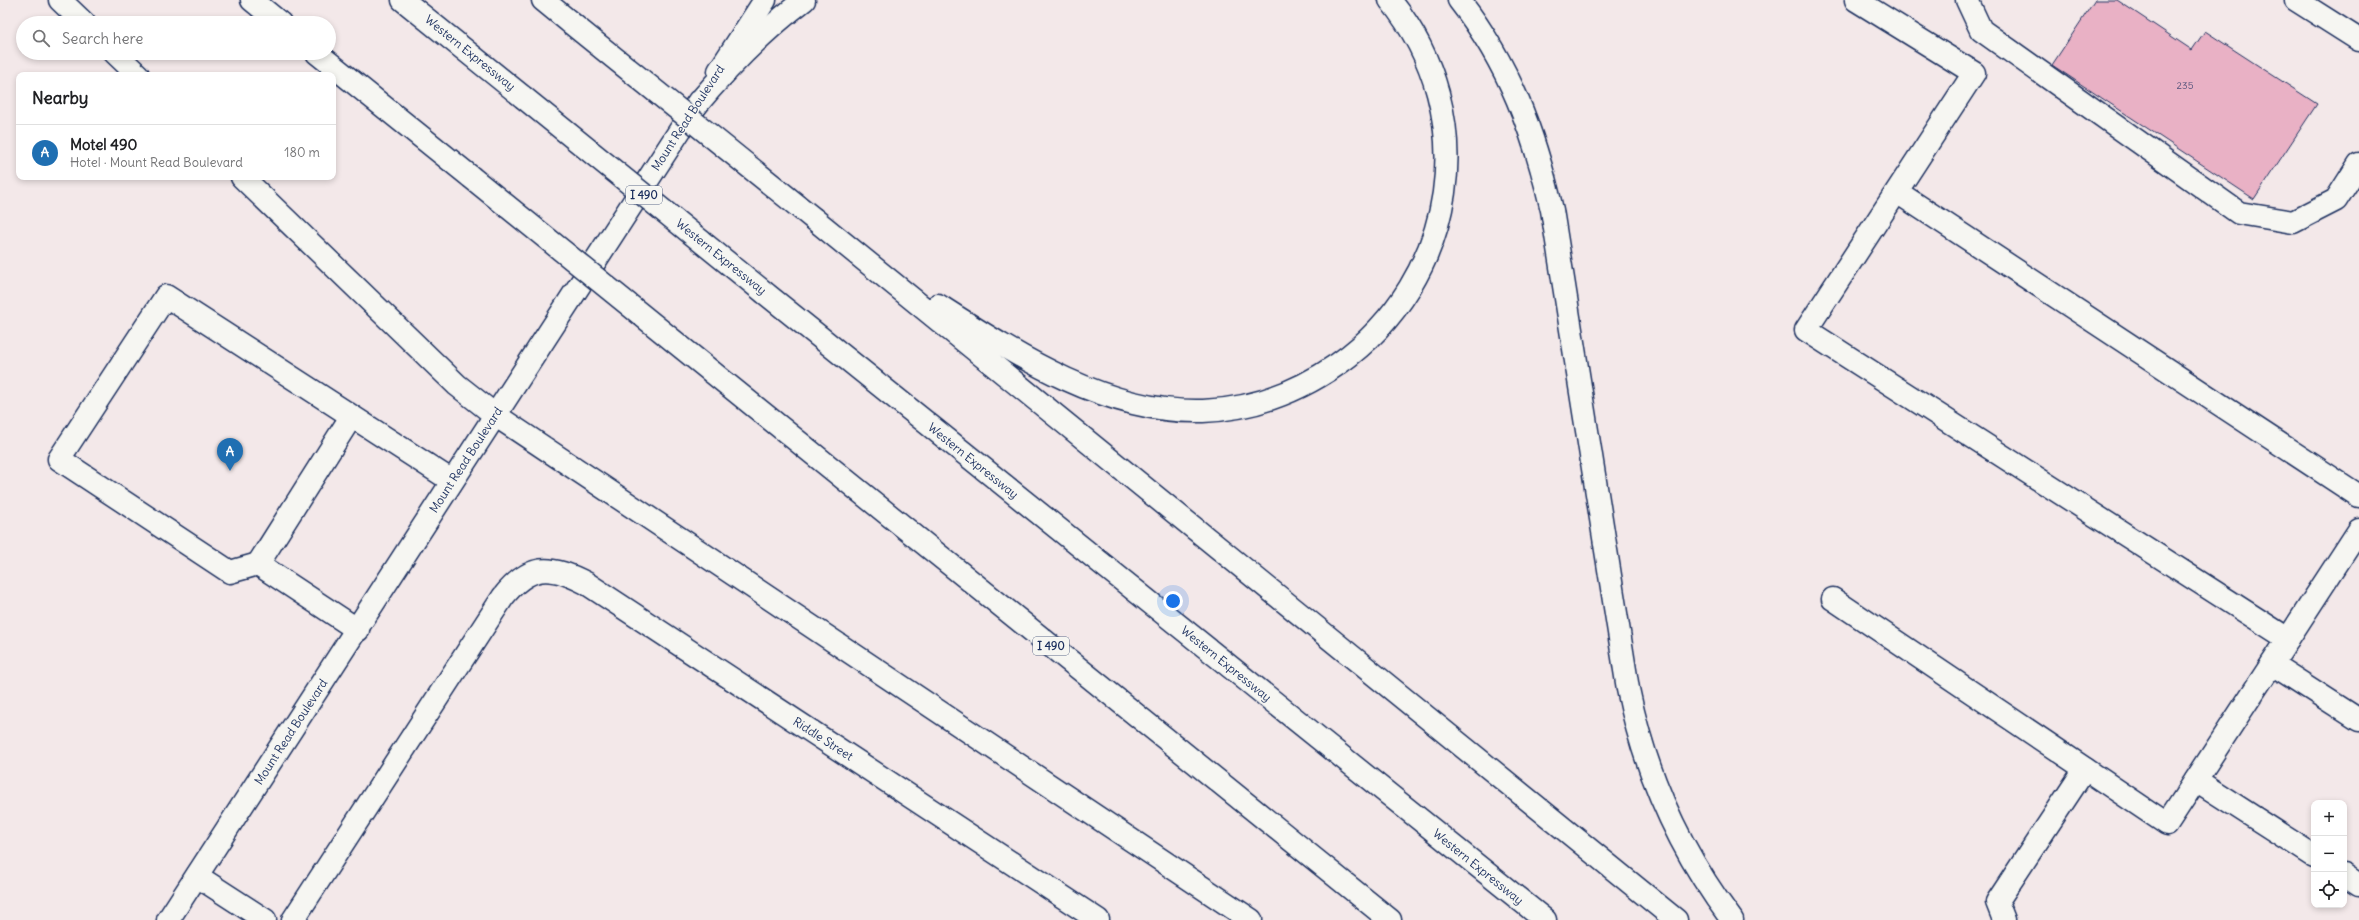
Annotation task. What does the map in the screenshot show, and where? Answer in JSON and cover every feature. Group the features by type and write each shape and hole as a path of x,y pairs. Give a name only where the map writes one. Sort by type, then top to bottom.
{"main road":[{"path":"60,0 77,16"},
{"path":"252,0 271,16"},
{"name":"Western Expressway","path":"404,0 765,293 1545,920"},
{"path":"543,0 1676,920"},
{"path":"547,0 571,22"},
{"name":"Mount Read Boulevard","path":"168,920 358,630 452,481 765,0"},
{"path":"694,108 740,55 760,35 804,0"},
{"path":"814,219 888,271 967,323 1034,363 1105,394 1164,409 1202,411 1236,408 1284,394 1317,378 1347,357 1361,346 1388,319 1418,274 1440,222 1446,163 1440,103 1436,83 1419,42 1390,0"},
{"path":"1459,0 1483,33 1506,74 1525,115 1542,165 1553,218 1628,688 1638,731 1651,774 1678,836 1701,875 1732,920"},
{"path":"1856,0 1974,73 1806,330 2288,639"},
{"path":"1966,0 1981,30 2238,213 2293,222 2336,200 2359,164"},
{"path":"2296,0 2359,40"},
{"path":"122,60 135,72"},
{"name":"I 490","path":"326,60 1390,920"},
{"path":"245,180 457,385 495,415 1251,920"},
{"path":"1897,192 2359,496"},
{"path":"351,417 258,564 230,572 59,459 166,296 452,481"},
{"path":"1833,599 2167,824 2359,530"},
{"path":"258,564 358,630"},
{"name":"Riddle Street","path":"293,920 503,597 521,577 531,572 543,570 565,573 586,583 1098,920"},
{"path":"2272,664 2359,720"},
{"path":"2004,920 1997,902 2085,769"},
{"path":"2196,780 2311,854"},
{"path":"197,876 265,920"},
{"path":"2347,877 2359,885"}],"building":[{"path":"2095,0 2117,0 2192,50 2205,31 2317,104 2254,199 2052,65"}],"place":[{"name":"Motel 490","path":"230,471"}]}
